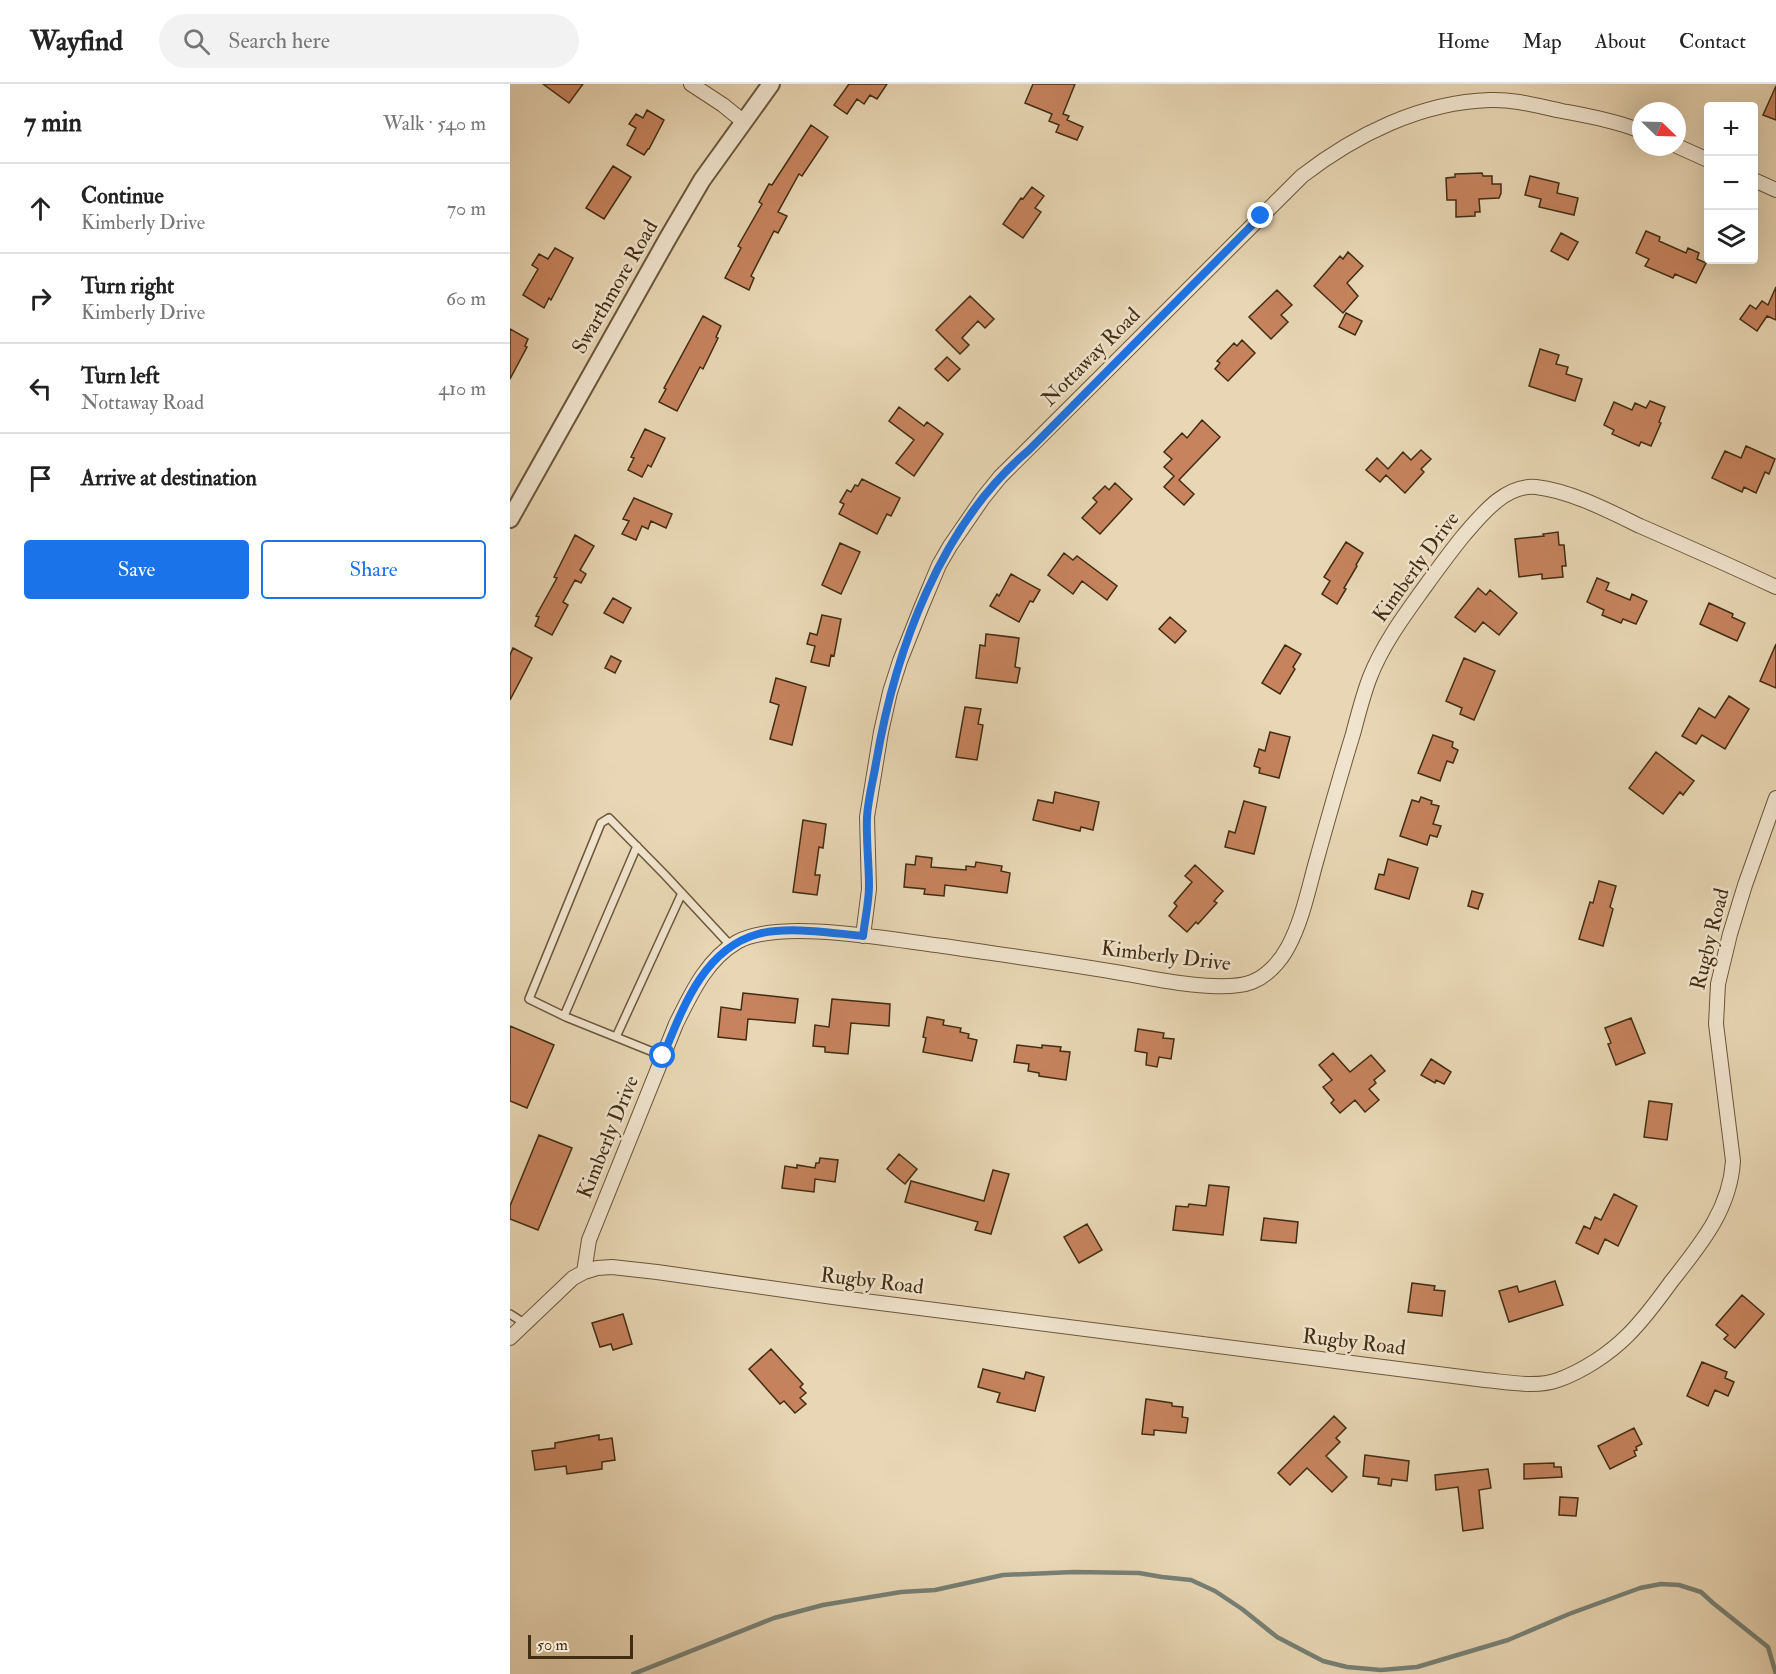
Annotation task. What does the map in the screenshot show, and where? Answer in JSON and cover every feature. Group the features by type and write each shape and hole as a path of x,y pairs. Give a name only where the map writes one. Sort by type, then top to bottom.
{"street":[{"path":"690,84 723,105 744,122"},
{"name":"Swarthmore Road","path":"510,518 702,180 771,84"},
{"name":"Nottaway Road","path":"863,936 869,889 867,817 890,692 904,650 939,565 972,513 1000,477 1302,176 1370,132 1428,110 1489,100 1511,100 1598,118 1632,128"},
{"path":"1686,150 1704,158"},
{"path":"1758,182 1776,190"},
{"name":"Kimberly Drive","path":"584,1272 589,1240 690,994 701,976 720,954 737,942 758,934 773,932 796,931 863,936 1061,963 1154,979 1227,987 1248,984 1261,978 1273,968 1288,949 1301,917 1370,678 1384,648 1405,614 1453,548 1484,512 1512,492 1532,487 1558,492 1592,504 1776,587"},
{"name":"Rugby Road","path":"510,1338 564,1285 584,1272 597,1268 612,1268 1485,1380 1547,1383 1557,1380 1597,1360 1627,1336 1702,1243 1712,1228 1725,1199 1732,1176 1733,1161 1716,1024 1718,984 1730,934 1776,798"}],"lane":[{"path":"663,1056 564,1016 529,999 601,823 609,818 731,946"},
{"path":"564,1016 637,846"},
{"path":"616,1037 682,893"},
{"path":"510,1314 524,1323"}],"building":[{"path":"543,84 583,84 569,103"},
{"path":"849,84 887,84 877,99 870,95 864,104 857,99 847,114 834,105"},
{"path":"1033,84 1075,84 1063,114 1069,116 1067,120 1083,127 1077,140 1056,132 1059,125 1049,121 1052,114 1025,103"},
{"path":"1776,86 1776,120 1763,115"},
{"path":"647,110 664,120 644,155 627,145 636,128 629,124 636,114 643,118"},
{"path":"811,125 828,137 802,176 799,174 778,212 787,216 778,233 774,231 751,276 754,278 749,290 725,278 741,248 738,246 762,204 759,202 769,184 772,185"},
{"path":"613,166 631,177 604,219 586,208"},
{"path":"1482,173 1483,176 1492,176 1492,184 1501,184 1499,198 1479,199 1480,212 1475,212 1475,216 1456,217 1456,200 1447,200 1446,178 1455,177 1455,174"},
{"path":"1530,176 1559,183 1557,193 1578,198 1574,215 1539,207 1541,199 1525,195"},
{"path":"1032,187 1044,196 1035,208 1041,212 1023,238 1003,224 1021,198 1023,199"},
{"path":"1646,231 1660,237 1659,241 1686,253 1688,248 1699,253 1697,259 1706,264 1696,283 1675,274 1673,278 1645,266 1649,259 1636,253"},
{"path":"1561,233 1578,242 1568,260 1551,251"},
{"path":"555,248 573,258 551,300 549,298 544,308 523,295 538,269 532,265 539,254 548,259"},
{"path":"1348,252 1363,266 1347,283 1358,296 1343,313 1314,286 1340,256 1343,259"},
{"path":"1776,287 1776,320 1767,316 1757,331 1740,319 1750,305 1756,309 1762,301 1768,305"},
{"path":"1277,290 1292,305 1281,315 1288,322 1271,339 1249,317"},
{"path":"970,296 994,319 985,328 978,321 962,338 969,345 960,354 936,330"},
{"path":"1346,313 1362,321 1355,335 1339,327"},
{"path":"703,316 721,326 716,337 718,338 703,369 700,367 677,411 659,402 666,389 664,388"},
{"path":"510,329 528,339 525,346 527,347 510,379"},
{"path":"1242,340 1255,353 1228,381 1215,369 1220,363 1217,361 1234,343 1237,346"},
{"path":"1540,349 1559,355 1556,364 1568,367 1566,374 1582,379 1575,401 1529,386"},
{"path":"947,357 960,369 948,381 935,369"},
{"path":"1650,401 1665,407 1651,446 1641,442 1639,446 1612,434 1614,430 1604,425 1614,402 1632,410 1635,403 1646,408"},
{"path":"899,407 924,426 927,422 943,434 914,476 896,463 914,440 889,421"},
{"path":"1202,420 1220,437 1179,480 1194,494 1184,505 1164,487 1174,476 1164,467 1172,459 1164,452 1182,433 1187,438"},
{"path":"645,429 665,438 651,467 648,465 642,477 628,470 634,458 631,457"},
{"path":"1746,446 1775,459 1769,474 1765,472 1756,493 1744,487 1742,492 1712,478 1725,451 1741,458"},
{"path":"1421,450 1431,459 1421,469 1424,472 1405,493 1386,475 1380,482 1366,470 1377,458 1388,469 1403,452 1411,460"},
{"path":"862,479 900,498 891,516 887,514 877,534 839,514 844,504 840,502 847,490 851,492"},
{"path":"1115,483 1132,499 1100,534 1082,518 1097,502 1093,498 1105,486 1109,490"},
{"path":"634,498 672,514 666,528 651,521 648,529 642,526 636,540 622,534 629,521 623,519"},
{"path":"1558,532 1559,545 1564,545 1566,566 1562,566 1563,577 1542,579 1542,574 1519,577 1515,539"},
{"path":"575,535 594,546 580,570 586,574 581,583 575,580 563,602 568,605 552,635 535,626 539,617 536,616 557,578 554,577"},
{"path":"1346,542 1363,553 1337,604 1322,594 1330,581 1324,577"},
{"path":"840,543 860,552 841,594 822,585"},
{"path":"1064,553 1073,560 1077,556 1117,586 1107,600 1082,581 1073,594 1048,575"},
{"path":"1011,574 1040,590 1033,602 1030,601 1019,622 990,606 997,594 999,596"},
{"path":"1597,578 1609,583 1606,590 1630,600 1632,594 1647,601 1636,624 1623,619 1621,623 1602,615 1604,610 1587,602"},
{"path":"1478,588 1486,595 1490,590 1517,613 1499,635 1483,622 1475,632 1455,617"},
{"path":"613,598 631,608 623,623 604,613"},
{"path":"1709,603 1733,614 1732,617 1745,623 1737,641 1700,624"},
{"path":"822,615 841,619 834,656 831,655 829,666 811,662 815,646 807,644 810,633 817,635"},
{"path":"1170,617 1186,631 1175,643 1159,629"},
{"path":"986,634 1019,638 1015,667 1020,668 1017,683 976,678 980,645 985,646"},
{"path":"1776,644 1776,688 1760,681"},
{"path":"1285,645 1301,654 1280,694 1262,683"},
{"path":"513,648 532,658 510,700 510,655"},
{"path":"611,656 621,661 615,673 605,668"},
{"path":"1464,658 1495,671 1474,720 1460,714 1462,708 1446,701"},
{"path":"776,678 806,687 792,745 770,739 779,705 770,702"},
{"path":"1729,696 1749,709 1725,749 1702,735 1696,744 1682,736 1699,708 1715,718"},
{"path":"965,707 981,709 978,724 983,725 977,760 956,757"},
{"path":"1270,732 1290,737 1279,778 1259,773 1260,768 1254,766 1259,749 1265,751"},
{"path":"1433,735 1453,742 1452,747 1458,750 1453,763 1447,761 1440,781 1418,773"},
{"path":"1656,752 1694,781 1683,795 1680,792 1663,814 1629,788"},
{"path":"1055,792 1099,802 1093,830 1081,827 1080,831 1033,820 1038,800 1053,803"},
{"path":"1421,797 1439,806 1433,824 1441,826 1437,837 1430,835 1427,845 1400,836 1412,800 1419,802"},
{"path":"1244,801 1266,807 1254,854 1225,847 1229,831 1235,833"},
{"path":"803,820 826,824 823,848 819,847 815,875 820,875 817,895 793,892"},
{"path":"916,856 932,858 931,867 966,870 966,866 975,867 976,862 1002,866 1001,871 1010,873 1007,893 945,885 944,896 924,894 925,889 904,887 906,864 915,865"},
{"path":"1388,859 1418,868 1409,899 1375,889 1379,874 1384,875"},
{"path":"1195,865 1223,891 1214,901 1217,903 1198,924 1196,922 1187,932 1169,916 1177,906 1174,903 1192,882 1185,876"},
{"path":"1599,881 1616,886 1610,907 1613,909 1603,946 1579,939"},
{"path":"1472,891 1483,894 1478,909 1468,906"},
{"path":"743,993 798,999 795,1023 748,1019 746,1040 718,1037 721,1007 741,1010"},
{"path":"832,999 890,1004 889,1026 851,1023 848,1054 825,1052 825,1047 813,1046 815,1025 829,1027"},
{"path":"927,1017 944,1020 943,1025 961,1028 960,1032 969,1034 968,1038 977,1040 972,1061 923,1052"},
{"path":"1631,1018 1645,1053 1616,1065 1605,1028"},
{"path":"510,1026 554,1045 527,1108 510,1101"},
{"path":"1138,1029 1164,1033 1163,1038 1174,1039 1171,1059 1159,1057 1157,1067 1146,1065 1147,1053 1135,1051"},
{"path":"1017,1045 1042,1048 1042,1045 1061,1047 1060,1051 1070,1052 1066,1080 1039,1076 1039,1073 1028,1071 1029,1064 1014,1062"},
{"path":"1333,1053 1350,1072 1371,1055 1385,1071 1374,1080 1376,1083 1369,1089 1379,1100 1365,1112 1355,1100 1340,1113 1331,1103 1334,1100 1323,1087 1332,1080 1319,1065"},
{"path":"1431,1059 1451,1072 1444,1084 1436,1080 1435,1083 1421,1075"},
{"path":"1649,1101 1672,1104 1667,1140 1644,1137"},
{"path":"539,1135 572,1148 538,1230 510,1219 510,1206"},
{"path":"899,1154 917,1169 905,1184 887,1169"},
{"path":"820,1158 838,1160 835,1182 815,1179 814,1192 782,1188 785,1166 815,1168"},
{"path":"993,1170 1009,1174 991,1234 975,1230 978,1222 905,1202 911,1181 984,1201"},
{"path":"1209,1185 1229,1187 1223,1235 1173,1230 1176,1206 1188,1207 1189,1204 1206,1206"},
{"path":"1614,1194 1637,1206 1618,1246 1605,1239 1598,1254 1576,1243 1584,1226 1590,1229 1595,1217 1601,1220"},
{"path":"1264,1218 1298,1222 1296,1243 1261,1240"},
{"path":"1087,1224 1102,1250 1079,1263 1064,1237"},
{"path":"1555,1281 1563,1305 1509,1322 1499,1291 1517,1286 1519,1292"},
{"path":"1412,1283 1435,1286 1434,1290 1445,1291 1442,1316 1408,1312"},
{"path":"1742,1295 1764,1314 1735,1348 1724,1339 1728,1335 1716,1325"},
{"path":"623,1314 632,1344 613,1350 611,1344 600,1347 592,1323"},
{"path":"771,1349 803,1384 800,1387 806,1393 800,1398 806,1404 795,1413 784,1401 780,1404 749,1369"},
{"path":"1702,1362 1727,1372 1725,1378 1734,1382 1728,1396 1715,1390 1708,1406 1687,1396"},
{"path":"983,1369 1024,1379 1026,1372 1044,1377 1035,1411 997,1402 1000,1393 978,1387"},
{"path":"1146,1399 1183,1407 1182,1417 1188,1418 1186,1433 1154,1430 1154,1435 1142,1434"},
{"path":"1334,1416 1346,1428 1336,1438 1340,1442 1326,1456 1347,1477 1332,1492 1307,1468 1290,1485 1278,1473"},
{"path":"1634,1428 1642,1444 1634,1451 1636,1456 1610,1469 1598,1446"},
{"path":"599,1435 599,1440 612,1438 615,1460 602,1462 602,1469 567,1474 566,1466 535,1470 532,1451 555,1448 555,1443"},
{"path":"1365,1455 1409,1461 1407,1481 1392,1479 1391,1486 1378,1484 1379,1478 1363,1476"},
{"path":"1554,1463 1554,1467 1561,1467 1562,1477 1524,1479 1524,1464"},
{"path":"1488,1469 1491,1488 1479,1490 1483,1528 1463,1531 1458,1487 1436,1490 1435,1475"},
{"path":"1560,1497 1578,1498 1576,1516 1559,1515"}],"waterway":[{"path":"633,1674 774,1618 823,1605 901,1592 935,1590 1003,1575 1074,1572 1139,1573 1191,1580 1215,1591 1277,1637 1323,1661 1347,1667 1381,1670 1417,1667 1508,1640 1569,1614 1640,1588 1661,1584 1679,1585 1701,1592 1768,1647 1776,1674"}],"route":[{"path":"663,1056 690,994 701,976 720,954 737,942 758,934 773,932 796,931 863,936 869,889 867,817 881,732 900,661 939,565 983,498 1000,477 1261,216"}]}
